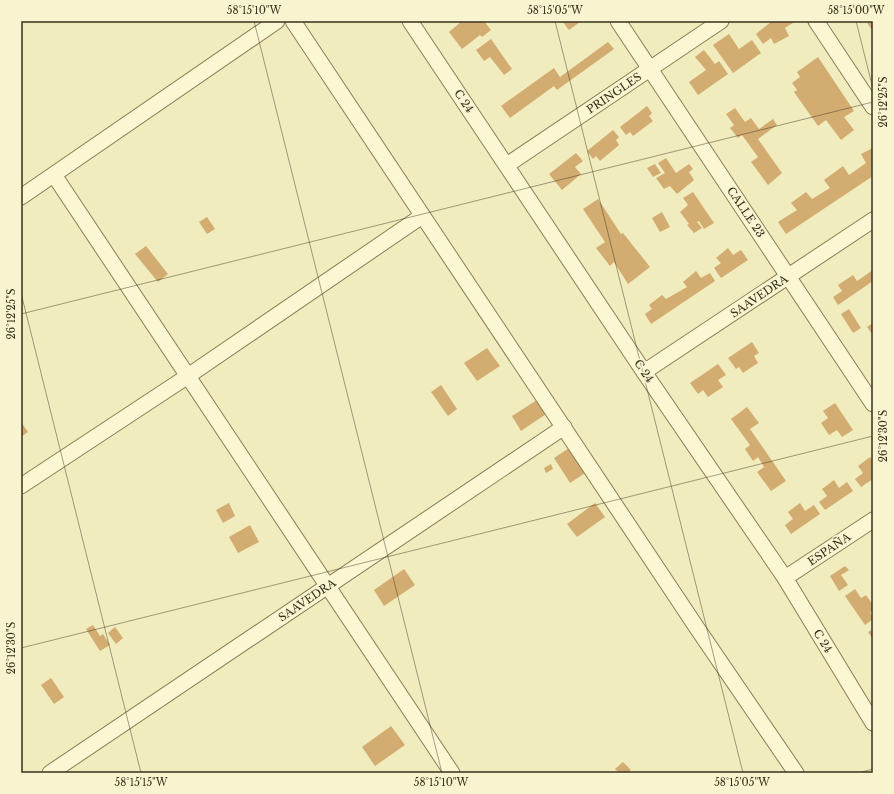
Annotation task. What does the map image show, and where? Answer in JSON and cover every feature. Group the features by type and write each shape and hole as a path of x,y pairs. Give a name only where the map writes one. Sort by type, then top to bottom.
{"street":[{"path":"21,197 278,21"},
{"path":"293,21 796,773"},
{"name":"C 24","path":"410,21 644,372 785,578 873,723"},
{"name":"CALLE 23","path":"618,21 873,404"},
{"name":"PRINGLES","path":"507,165 721,21"},
{"path":"816,21 873,107"},
{"path":"54,175 452,773"},
{"path":"21,486 188,376 422,216"},
{"name":"SAAVEDRA","path":"644,372 873,220"},
{"name":"SAAVEDRA","path":"50,773 564,427"},
{"name":"ESPAÑA","path":"785,578 873,520"}],"building":[{"path":"462,21 484,21 491,30 482,37 480,35 462,49 449,32"},
{"path":"562,21 579,21 580,22 569,30"},
{"path":"772,21 796,21 785,28 789,36 774,44 771,38 763,44 756,34"},
{"path":"873,21 873,31 867,23"},
{"path":"729,34 739,49 752,40 761,53 733,73 713,45"},
{"path":"491,39 512,69 504,75 490,57 484,61 476,50"},
{"path":"608,42 614,49 557,90 554,86 510,118 501,106 554,68 560,77"},
{"path":"704,50 715,64 719,61 728,74 698,95 689,82 706,70 695,57"},
{"path":"818,57 854,111 844,117 854,130 841,140 826,120 818,126 794,92 797,90 792,83 800,77 797,72"},
{"path":"647,106 652,113 649,116 653,121 633,136 630,132 626,135 620,127"},
{"path":"735,108 745,122 751,118 759,129 773,119 777,125 758,139 782,173 768,185 751,162 758,157 742,135 738,138 730,128 734,125 726,114"},
{"path":"613,130 619,137 616,140 619,145 600,161 596,156 593,159 587,151"},
{"path":"873,148 873,176 786,234 778,222 797,210 791,203 806,192 812,199 830,188 824,180 843,166 849,175 866,163 861,154"},
{"path":"576,153 583,161 575,167 581,174 562,190 549,174"},
{"path":"666,158 676,173 689,164 693,169 689,172 694,180 677,194 670,186 664,189 656,178 665,173 658,163"},
{"path":"655,164 661,173 653,177 647,168"},
{"path":"693,192 714,223 704,229 699,221 697,222 702,228 694,233 687,225 689,224 680,212 688,205 683,198"},
{"path":"598,199 621,234 623,233 650,267 628,284 614,262 610,266 596,248 605,242 583,209"},
{"path":"662,212 670,227 660,232 652,218"},
{"path":"207,217 215,229 207,234 199,222"},
{"path":"146,246 168,274 158,282 135,254"},
{"path":"728,248 733,255 741,250 748,260 721,278 714,268 721,263 716,258"},
{"path":"873,270 873,281 838,305 833,297 842,291 838,285 853,275 857,281"},
{"path":"696,271 701,278 710,273 715,281 651,324 645,314 652,309 649,305 662,295 666,299 687,287 683,282"},
{"path":"849,309 861,328 853,333 841,314"},
{"path":"873,323 873,335 867,327"},
{"path":"752,342 759,353 754,356 758,363 743,373 739,367 736,369 728,358"},
{"path":"487,348 500,366 477,381 464,363"},
{"path":"718,364 726,375 718,380 723,387 708,397 703,390 698,394 690,383"},
{"path":"441,385 457,409 448,416 431,392"},
{"path":"540,398 549,412 521,431 512,416"},
{"path":"835,403 853,430 842,437 837,430 829,435 821,423 828,418 823,411"},
{"path":"747,407 759,423 750,429 786,481 771,491 757,472 764,467 758,457 753,461 745,449 750,445 731,419"},
{"path":"21,422 28,432 21,437"},
{"path":"569,448 585,473 570,483 554,458"},
{"path":"870,457 873,462 873,479 861,487 855,479 863,473 858,466"},
{"path":"551,464 553,469 546,473 544,468"},
{"path":"834,480 839,488 847,482 853,491 825,510 819,502 827,496 822,489"},
{"path":"229,503 235,516 223,523 216,510"},
{"path":"595,503 605,517 577,537 567,524"},
{"path":"800,503 805,511 814,505 820,514 791,534 785,525 793,519 788,512"},
{"path":"250,525 259,542 238,553 229,537"},
{"path":"845,566 849,570 841,575 848,585 839,591 830,576"},
{"path":"404,569 415,585 384,606 374,590"},
{"path":"855,589 861,598 866,595 873,605 873,611 870,612 873,619 865,625 845,596"},
{"path":"93,625 100,636 103,634 110,645 100,651 86,629"},
{"path":"115,627 123,638 116,644 108,633"},
{"path":"873,629 873,639 868,632"},
{"path":"51,678 64,697 54,704 41,685"},
{"path":"391,726 405,745 375,766 362,747"},
{"path":"623,762 631,770 627,773 619,773 615,769"}]}
